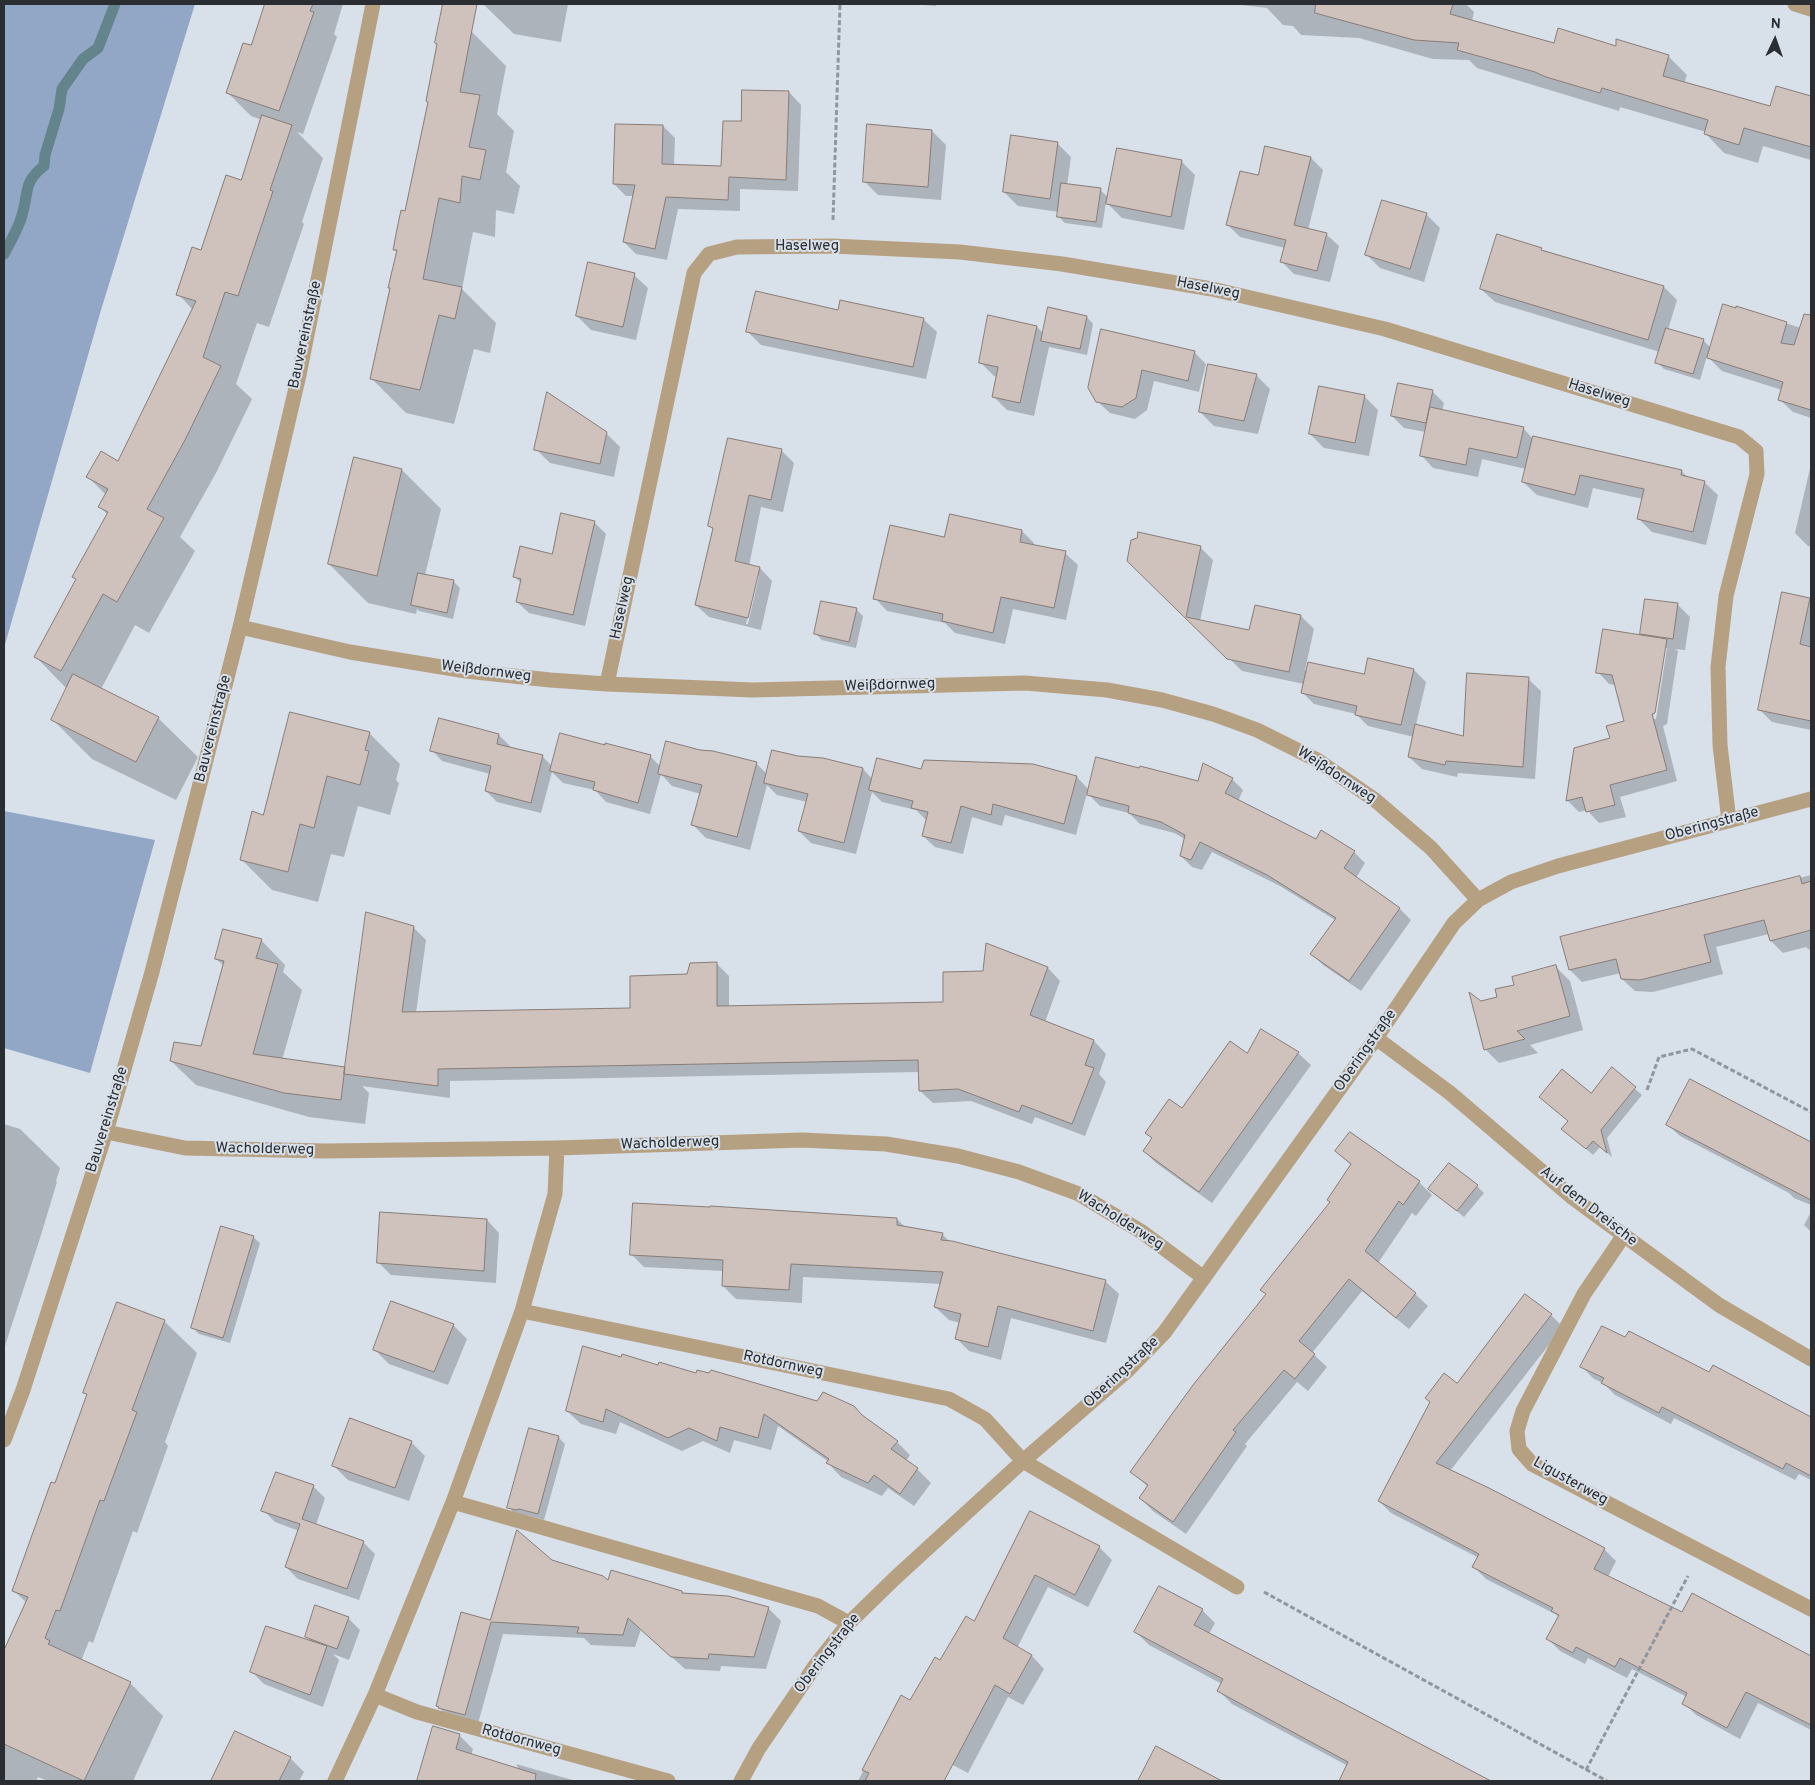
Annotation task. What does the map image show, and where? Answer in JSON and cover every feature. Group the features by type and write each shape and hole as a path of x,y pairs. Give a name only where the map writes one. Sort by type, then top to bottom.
{"street":[{"name":"Bauvereinstraße","path":"4,1440 23,1390 106,1132 152,972 240,627 299,375 372,4"},
{"path":"1795,4 1811,8"},
{"name":"Haselweg","path":"607,684 694,273 709,254 737,247 832,246 960,252 1062,264 1212,289 1385,329 1739,437 1756,451 1757,474 1726,596 1718,668 1720,745 1729,821"},
{"name":"Weißdornweg","path":"240,627 350,652 456,670 607,684 753,690 1025,683 1107,690 1162,700 1213,714 1257,730 1317,760 1375,800 1431,848 1478,900"},
{"name":"Oberingstraße","path":"741,1781 759,1748 809,1674 849,1623 894,1579 1023,1461 1128,1370 1164,1333 1376,1038 1454,923 1478,900 1511,882 1558,866 1811,799"},
{"name":"Auf dem Dreische","path":"1376,1038 1450,1093 1573,1198 1624,1236 1720,1305 1811,1359"},
{"name":"Wacholderweg","path":"106,1132 184,1148 326,1151 557,1148 802,1140 886,1144 958,1156 1019,1172 1078,1194 1142,1232 1204,1278"},
{"path":"335,1781 375,1695 453,1502 522,1311 555,1194 557,1148"},
{"name":"Ligusterweg","path":"1624,1236 1584,1294 1523,1411 1517,1431 1519,1449 1532,1464 1811,1609"},
{"name":"Rotdornweg","path":"522,1311 949,1399 985,1419 1023,1461"},
{"path":"1023,1461 1237,1587"},
{"path":"453,1502 818,1606 849,1623"},
{"name":"Rotdornweg","path":"375,1695 417,1712 668,1781"}],"path":[{"path":"832,246 840,4"},
{"path":"1647,1090 1659,1057 1692,1049 1811,1112"},
{"path":"1586,1770 1701,1551"},
{"path":"1237,1587 1259,1589 1607,1781"}],"shaded area":[{"path":"4,4 195,4 101,310 4,648"},
{"path":"4,811 155,840 90,1073 4,1048"}],"building":[{"path":"265,4 313,4 310,11 314,12 279,111 226,93 243,43 251,45"},
{"path":"443,4 477,4 460,92 480,95 469,147 486,150 480,180 462,176 460,203 439,198 423,279 462,287 455,319 439,315 420,390 370,379 397,250 393,250 397,229 401,210 405,211 428,102 426,101"},
{"path":"1316,4 1453,4 1450,14 1554,43 1558,28 1616,46 1616,39 1669,55 1663,76 1770,106 1776,86 1811,96 1811,147 1744,128 1739,145 1704,134 1708,120 1602,88 1600,93 1457,50 1459,43 1414,40 1315,13"},
{"path":"742,90 789,91 786,180 729,177 728,200 666,197 655,249 623,242 635,185 613,184 615,124 663,125 662,164 721,166 723,121 741,121"},
{"path":"262,115 292,125 270,190 273,191 238,296 225,292 203,357 221,366 185,440 147,509 164,518 117,602 103,594 61,671 34,657 76,579 72,577 108,512 98,507 108,489 86,477 101,451 118,461 196,301 176,295 192,247 201,250 226,175 241,180"},
{"path":"867,124 932,130 928,187 863,182"},
{"path":"1011,135 1058,142 1050,199 1003,192"},
{"path":"1265,146 1311,157 1294,225 1327,233 1317,271 1280,262 1286,240 1226,225 1240,171 1258,175"},
{"path":"1117,148 1182,160 1171,217 1106,204"},
{"path":"1061,183 1101,188 1096,222 1057,217"},
{"path":"1382,200 1427,213 1410,269 1365,255"},
{"path":"1497,234 1542,248 1541,250 1664,286 1648,340 1480,289"},
{"path":"588,262 635,273 623,327 576,316"},
{"path":"756,291 838,310 840,300 924,318 913,367 746,332"},
{"path":"1723,304 1736,308 1736,306 1787,322 1781,343 1794,345 1804,314 1811,315 1811,410 1778,400 1783,382 1707,358"},
{"path":"1048,307 1087,316 1080,349 1041,341"},
{"path":"988,315 1037,326 1020,403 992,397 998,367 979,363"},
{"path":"1666,328 1704,339 1693,374 1655,363"},
{"path":"1101,329 1195,351 1188,381 1142,370 1136,398 1122,407 1096,402 1088,388"},
{"path":"1208,364 1257,374 1244,421 1199,412"},
{"path":"1398,383 1433,390 1426,423 1391,416"},
{"path":"1319,386 1365,395 1355,443 1309,434"},
{"path":"547,392 607,432 600,464 534,450"},
{"path":"1430,407 1524,427 1517,458 1469,448 1466,465 1420,456"},
{"path":"1533,436 1682,470 1681,475 1705,481 1693,532 1637,519 1644,489 1580,475 1575,495 1522,482"},
{"path":"728,438 782,449 771,500 749,495 735,561 760,567 748,618 695,605 713,528 708,526"},
{"path":"354,457 402,469 377,576 328,564"},
{"path":"561,513 595,521 573,615 516,602 521,579 513,577 520,546 552,554"},
{"path":"950,514 1022,530 1020,542 1066,551 1054,608 1001,597 993,633 942,621 943,614 873,599 890,525 944,537"},
{"path":"1138,532 1201,546 1186,617 1249,630 1255,605 1301,615 1289,672 1227,659 1127,561 1131,540 1137,538"},
{"path":"418,573 454,580 447,613 411,605"},
{"path":"1782,592 1810,598 1800,644 1811,647 1811,721 1758,710"},
{"path":"1645,599 1678,603 1673,639 1640,634"},
{"path":"821,601 857,608 849,642 814,634"},
{"path":"1603,629 1667,639 1655,713 1652,714 1667,770 1610,785 1615,805 1586,812 1582,797 1566,801 1574,748 1610,738 1606,726 1624,721 1612,675 1596,673"},
{"path":"1368,658 1414,669 1401,725 1355,715 1357,706 1301,693 1308,662 1364,674"},
{"path":"1467,673 1529,677 1523,767 1446,761 1445,765 1408,757 1415,724 1463,736"},
{"path":"73,674 159,717 136,762 51,720"},
{"path":"290,712 370,732 365,750 369,751 360,785 327,776 314,828 300,824 288,872 240,860 252,811 263,815"},
{"path":"439,718 499,734 497,744 543,755 531,803 485,791 491,766 430,751"},
{"path":"560,733 651,755 638,803 593,790 595,782 550,771"},
{"path":"666,741 757,762 737,837 691,825 702,785 658,774"},
{"path":"772,750 798,756 823,758 863,768 844,843 798,831 808,794 764,783"},
{"path":"1096,757 1198,781 1203,763 1233,778 1225,793 1316,839 1321,830 1355,851 1344,868 1400,908 1349,981 1310,954 1336,918 1267,875 1200,842 1191,860 1180,856 1185,835 1161,822 1128,813 1129,806 1087,795"},
{"path":"877,758 921,769 924,760 1033,764 1077,776 1064,824 993,804 991,815 961,806 951,843 922,836 928,812 911,808 913,801 869,790"},
{"path":"1800,876 1802,884 1811,881 1811,930 1770,941 1764,920 1704,935 1711,962 1640,980 1621,979 1616,959 1569,970 1560,937"},
{"path":"366,912 414,926 402,1012 630,1008 630,976 687,974 690,963 717,962 717,1006 943,1002 943,972 983,971 986,943 1048,967 1030,1015 1094,1040 1085,1065 1094,1068 1072,1124 1022,1105 1019,1112 958,1089 919,1091 918,1060 438,1069 438,1086 344,1074"},
{"path":"223,929 262,939 256,958 278,964 253,1054 345,1067 341,1100 284,1093 170,1061 174,1042 201,1046 224,961 215,959"},
{"path":"1556,965 1570,1016 1517,1031 1525,1039 1484,1050 1469,992 1481,1001 1497,997 1495,989 1514,985 1512,977"},
{"path":"1261,1029 1299,1052 1199,1192 1143,1151 1152,1138 1145,1133 1169,1099 1182,1108 1230,1041 1247,1053"},
{"path":"1612,1067 1636,1087 1601,1130 1607,1153 1593,1141 1586,1149 1561,1129 1568,1121 1539,1097 1562,1069 1591,1093"},
{"path":"1690,1079 1811,1142 1811,1200 1666,1125"},
{"path":"1350,1132 1420,1181 1403,1205 1399,1201 1365,1251 1416,1293 1396,1318 1349,1279 1299,1341 1315,1354 1295,1379 1284,1370 1233,1430 1236,1432 1173,1522 1139,1498 1148,1485 1130,1472 1193,1385 1266,1294 1260,1290 1330,1202 1327,1200 1351,1164 1335,1151"},
{"path":"1449,1163 1478,1185 1457,1211 1428,1189"},
{"path":"633,1203 897,1218 897,1225 943,1233 941,1240 952,1241 1106,1280 1093,1331 998,1306 988,1347 955,1339 961,1314 934,1307 943,1272 791,1264 789,1290 722,1286 723,1260 630,1255"},
{"path":"380,1212 487,1219 484,1271 377,1263"},
{"path":"221,1226 254,1236 223,1338 191,1328"},
{"path":"1525,1294 1552,1314 1436,1463 1605,1548 1594,1569 1682,1612 1692,1593 1811,1656 1811,1725 1746,1692 1727,1728 1682,1704 1687,1693 1620,1658 1615,1667 1576,1647 1573,1653 1546,1639 1559,1615 1551,1611 1553,1608 1472,1567 1479,1554 1378,1501 1430,1402 1425,1398 1444,1373 1457,1383"},
{"path":"391,1301 454,1324 434,1372 373,1350"},
{"path":"117,1302 165,1320 132,1410 137,1412 104,1501 100,1500 60,1611 56,1610 45,1638 50,1641 48,1644 131,1682 84,1781 4,1744 4,1650 28,1597 12,1591 51,1482 55,1483 87,1394 83,1393"},
{"path":"1602,1326 1625,1337 1629,1331 1709,1372 1713,1365 1811,1417 1811,1476 1786,1463 1783,1469 1662,1407 1659,1413 1601,1383 1604,1378 1580,1367"},
{"path":"583,1346 621,1357 622,1354 658,1365 659,1362 696,1373 697,1370 709,1373 711,1370 817,1401 823,1392 854,1406 862,1415 898,1441 891,1449 918,1468 900,1494 874,1475 868,1483 826,1463 829,1459 764,1414 758,1438 720,1427 717,1441 689,1428 668,1438 606,1409 603,1422 566,1411"},
{"path":"350,1418 412,1441 395,1488 332,1466"},
{"path":"529,1428 559,1436 538,1514 507,1508"},
{"path":"276,1472 314,1485 302,1519 364,1541 347,1589 285,1567 300,1524 261,1511"},
{"path":"1030,1511 1100,1546 1075,1595 1035,1575 1003,1638 1032,1655 1010,1694 995,1685 944,1781 865,1781 869,1773 862,1770 901,1695 910,1700 935,1657 940,1660 966,1616 974,1621"},
{"path":"517,1530 552,1560 603,1576 608,1580 611,1570 682,1591 682,1593 728,1596 769,1607 754,1657 709,1654 708,1659 671,1657 628,1618 623,1635 577,1633 579,1627 491,1622 465,1715 438,1708 436,1706 461,1612 490,1620"},
{"path":"1159,1586 1203,1609 1194,1625 1491,1781 1339,1781 1348,1762 1217,1691 1223,1679 1134,1632"},
{"path":"315,1605 349,1617 337,1649 305,1637"},
{"path":"266,1626 327,1646 310,1695 250,1672"},
{"path":"433,1726 460,1734 456,1749 536,1774 535,1781 417,1781"},
{"path":"235,1731 291,1757 279,1781 211,1781"},
{"path":"1156,1746 1222,1781 1138,1781"}],"waterway":[{"path":"4,254 21,220 30,182 44,166 45,155 59,109 62,89 83,59 98,48 115,4"}]}
